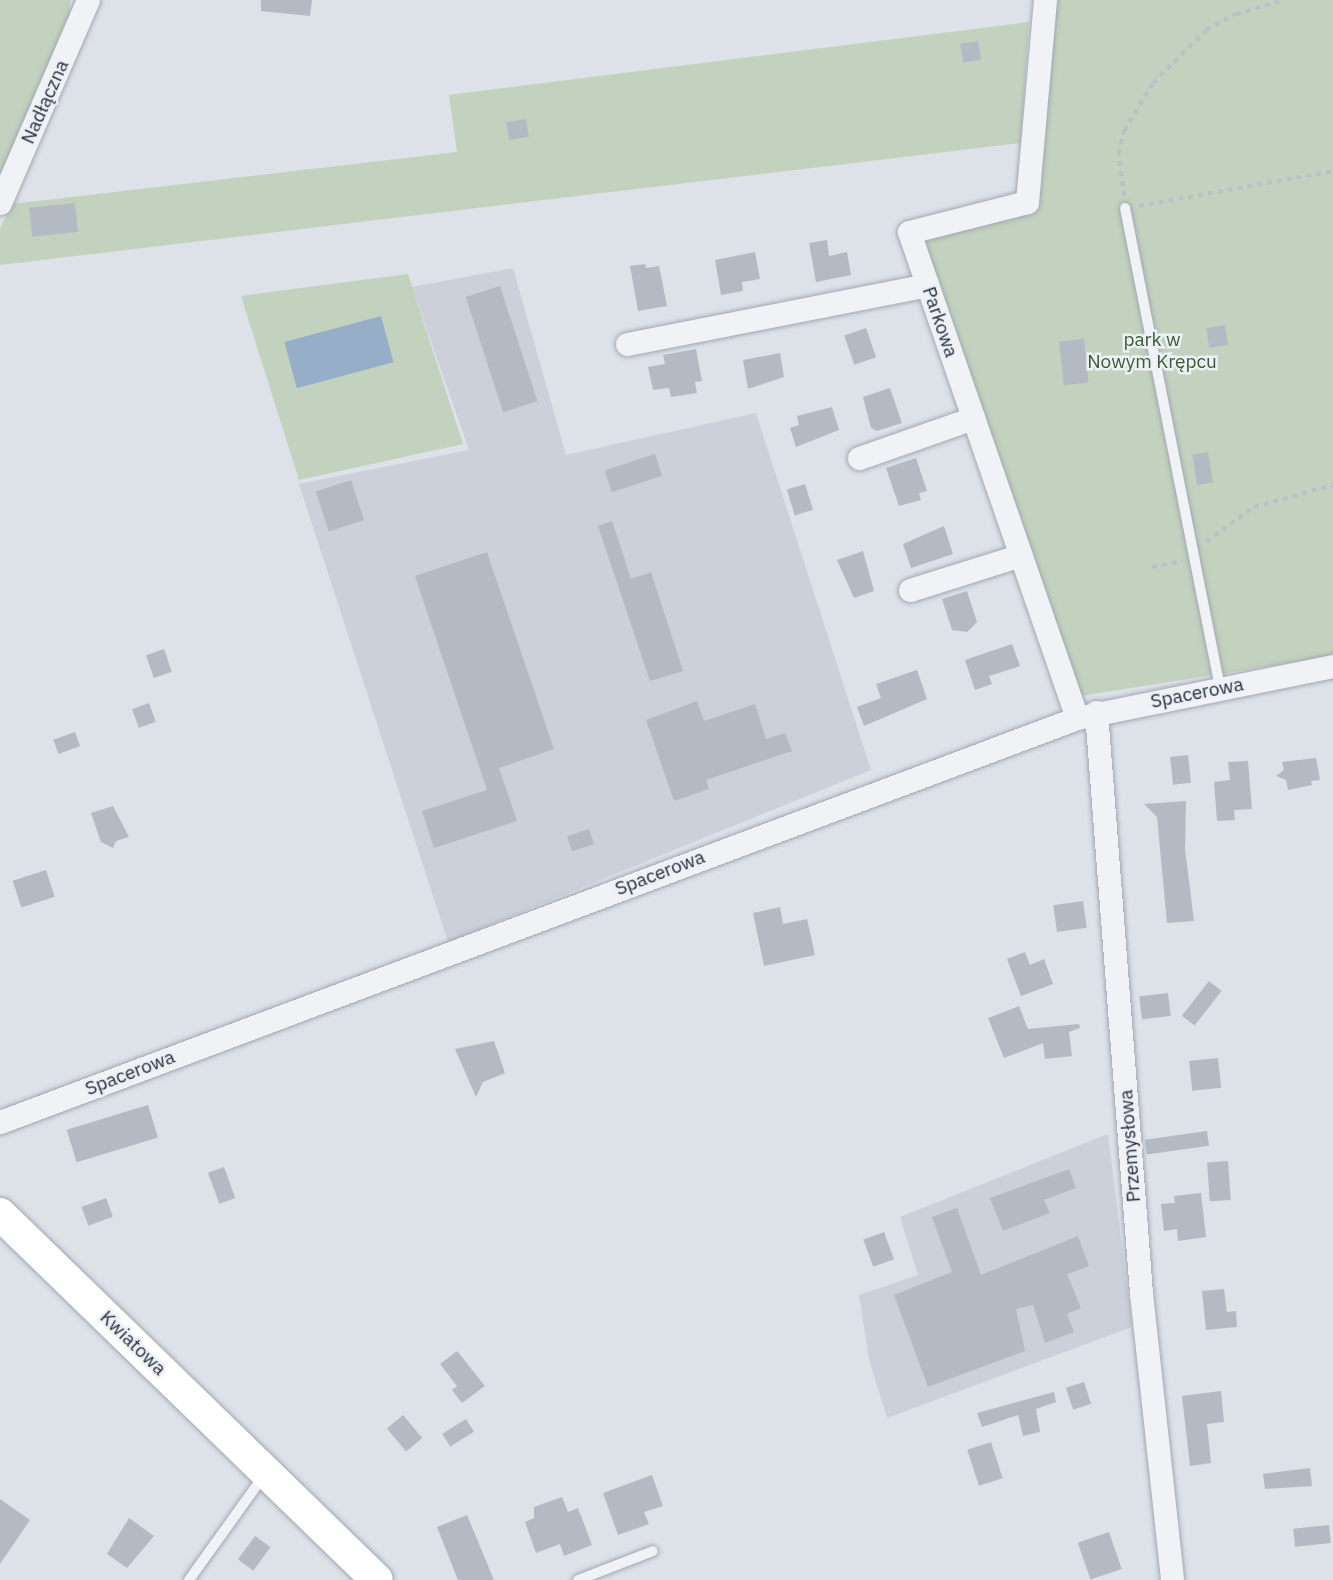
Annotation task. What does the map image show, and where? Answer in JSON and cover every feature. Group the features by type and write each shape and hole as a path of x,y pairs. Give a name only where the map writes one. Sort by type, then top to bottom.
{"street":[{"name":"Nadłączna","path":"0,203 88,0"},
{"name":"Parkowa","path":"1045,0 1027,202 909,232 1021,555 1087,715"},
{"path":"627,344 927,285"},
{"path":"859,458 973,418"},
{"path":"910,590 1021,555"},
{"name":"Spacerowa","path":"0,1122 1087,715 1333,666"},
{"name":"Przemysłowa","path":"1087,715 1141,1293 1172,1580"},
{"name":"Kwiatowa","path":"0,1214 377,1580"}],"lane":[{"path":"1125,208 1220,688"},
{"path":"189,1580 266,1472"},
{"path":"578,1580 653,1551"}],"path":[{"path":"1284,0 1236,14 1206,30 1153,83 1124,131 1118,154 1125,208 1333,171"},
{"path":"1152,567 1193,555 1254,507 1333,485"}],"shaded area":[{"path":"513,268 566,455 756,413 871,770 448,942 299,484 469,450 412,287"},
{"path":"1108,1134 1132,1327 887,1418 869,1359 859,1295 918,1275 900,1217"}],"green space":[{"path":"0,0 70,0 70,22 0,182"},
{"name":"park w Nowym Krępcu","path":"1055,0 1333,0 1333,656 1080,696 923,236 1039,208"},
{"path":"1029,22 1021,143 0,265 0,229 12,204 457,152 449,95"},
{"path":"408,274 463,444 299,480 241,296"}],"water":[{"path":"381,316 393,362 297,388 284,342"}],"building":[{"path":"261,0 312,0 310,16 261,11"},
{"path":"978,41 981,60 963,63 960,44"},
{"path":"526,119 529,137 509,140 506,122"},
{"path":"75,203 78,232 32,237 29,208"},
{"path":"827,240 829,256 847,252 851,275 816,282 809,243"},
{"path":"755,252 760,279 742,282 743,291 721,295 715,260"},
{"path":"645,264 646,268 659,266 667,306 638,311 630,266"},
{"path":"500,286 537,401 503,412 466,297"},
{"path":"1225,325 1228,345 1209,348 1206,328"},
{"path":"866,328 876,357 854,365 844,335"},
{"path":"1084,339 1089,383 1064,385 1059,342"},
{"path":"696,349 702,381 695,382 697,393 671,397 669,388 653,390 648,367 665,364 663,355"},
{"path":"780,353 784,377 748,389 743,360"},
{"path":"890,388 902,423 877,431 871,428 863,397"},
{"path":"832,407 839,430 796,447 790,428 799,425 797,416"},
{"path":"1208,452 1213,483 1197,485 1192,455"},
{"path":"655,454 662,476 612,492 605,470"},
{"path":"916,458 927,491 919,493 921,500 899,506 886,468"},
{"path":"351,480 364,520 329,531 316,491"},
{"path":"805,484 813,510 795,515 787,490"},
{"path":"612,521 631,579 651,572 683,671 650,681 598,526"},
{"path":"944,526 953,554 911,568 903,544"},
{"path":"863,551 874,591 854,598 837,560"},
{"path":"487,552 554,749 499,768 517,821 434,848 422,811 487,790 415,576"},
{"path":"967,591 977,622 967,632 952,630 942,599"},
{"path":"1012,644 1020,666 989,676 992,684 975,690 965,660"},
{"path":"164,649 172,672 154,678 146,655"},
{"path":"917,670 927,699 864,726 857,707 881,698 876,684"},
{"path":"697,701 704,721 755,704 766,739 785,733 792,751 706,780 709,789 674,801 646,720"},
{"path":"149,703 156,722 139,728 132,709"},
{"path":"75,732 80,746 59,754 53,740"},
{"path":"1188,755 1191,783 1173,785 1170,757"},
{"path":"1316,758 1320,780 1311,781 1312,785 1288,790 1286,780 1276,776 1284,770 1282,762"},
{"path":"1248,761 1252,809 1234,810 1235,820 1217,821 1214,782 1230,780 1228,762"},
{"path":"1186,801 1185,849 1194,921 1167,923 1157,817 1144,804"},
{"path":"113,806 129,837 116,841 113,848 101,842 91,813"},
{"path":"589,829 594,844 572,851 567,836"},
{"path":"46,870 55,897 21,907 13,881"},
{"path":"1083,901 1087,928 1057,932 1053,905"},
{"path":"780,907 783,924 807,919 815,955 764,966 753,913"},
{"path":"1025,952 1030,965 1044,959 1053,984 1021,996 1007,959"},
{"path":"1209,981 1222,991 1195,1026 1182,1016"},
{"path":"1168,993 1171,1016 1142,1019 1139,997"},
{"path":"1019,1006 1028,1029 1079,1024 1080,1028 1069,1032 1072,1056 1045,1059 1043,1043 1004,1058 988,1018"},
{"path":"494,1041 505,1073 483,1082 476,1097 455,1049"},
{"path":"1218,1058 1221,1088 1192,1091 1189,1061"},
{"path":"148,1105 158,1138 77,1162 67,1130"},
{"path":"1207,1131 1209,1146 1147,1155 1145,1140"},
{"path":"1228,1161 1231,1200 1210,1201 1207,1162"},
{"path":"224,1167 235,1198 219,1204 208,1173"},
{"path":"1069,1169 1076,1188 1044,1200 1050,1213 1003,1231 990,1198"},
{"path":"1201,1193 1206,1237 1178,1241 1177,1229 1164,1231 1161,1204 1175,1203 1174,1196"},
{"path":"106,1198 113,1217 88,1226 82,1207"},
{"path":"957,1208 981,1275 1078,1236 1089,1266 1067,1274 1081,1308 1067,1314 1074,1332 1045,1343 1033,1305 1016,1309 1025,1351 928,1387 894,1295 952,1272 932,1217"},
{"path":"884,1232 894,1259 873,1267 863,1240"},
{"path":"1224,1289 1227,1312 1236,1311 1237,1327 1206,1330 1202,1291"},
{"path":"457,1351 485,1386 462,1403 452,1390 457,1386 440,1364"},
{"path":"1084,1382 1091,1404 1073,1410 1066,1388"},
{"path":"1221,1391 1224,1422 1207,1424 1211,1463 1190,1466 1182,1396"},
{"path":"1054,1392 1056,1402 1036,1409 1040,1432 1023,1436 1018,1415 982,1427 977,1413"},
{"path":"403,1415 422,1438 406,1451 387,1428"},
{"path":"466,1419 474,1432 450,1447 442,1434"},
{"path":"991,1442 1003,1478 979,1486 967,1450"},
{"path":"1310,1468 1312,1486 1265,1489 1263,1474"},
{"path":"652,1475 663,1506 644,1512 649,1524 618,1535 603,1493"},
{"path":"562,1497 568,1512 578,1508 592,1545 564,1556 560,1544 536,1553 525,1522 534,1518 534,1507"},
{"path":"0,1499 30,1520 0,1564"},
{"path":"467,1515 494,1580 458,1580 437,1527"},
{"path":"129,1518 154,1536 127,1568 107,1554"},
{"path":"1329,1525 1331,1543 1295,1547 1293,1529"},
{"path":"1109,1532 1122,1569 1090,1580 1078,1543"},
{"path":"255,1536 270,1547 253,1571 238,1559"}]}
